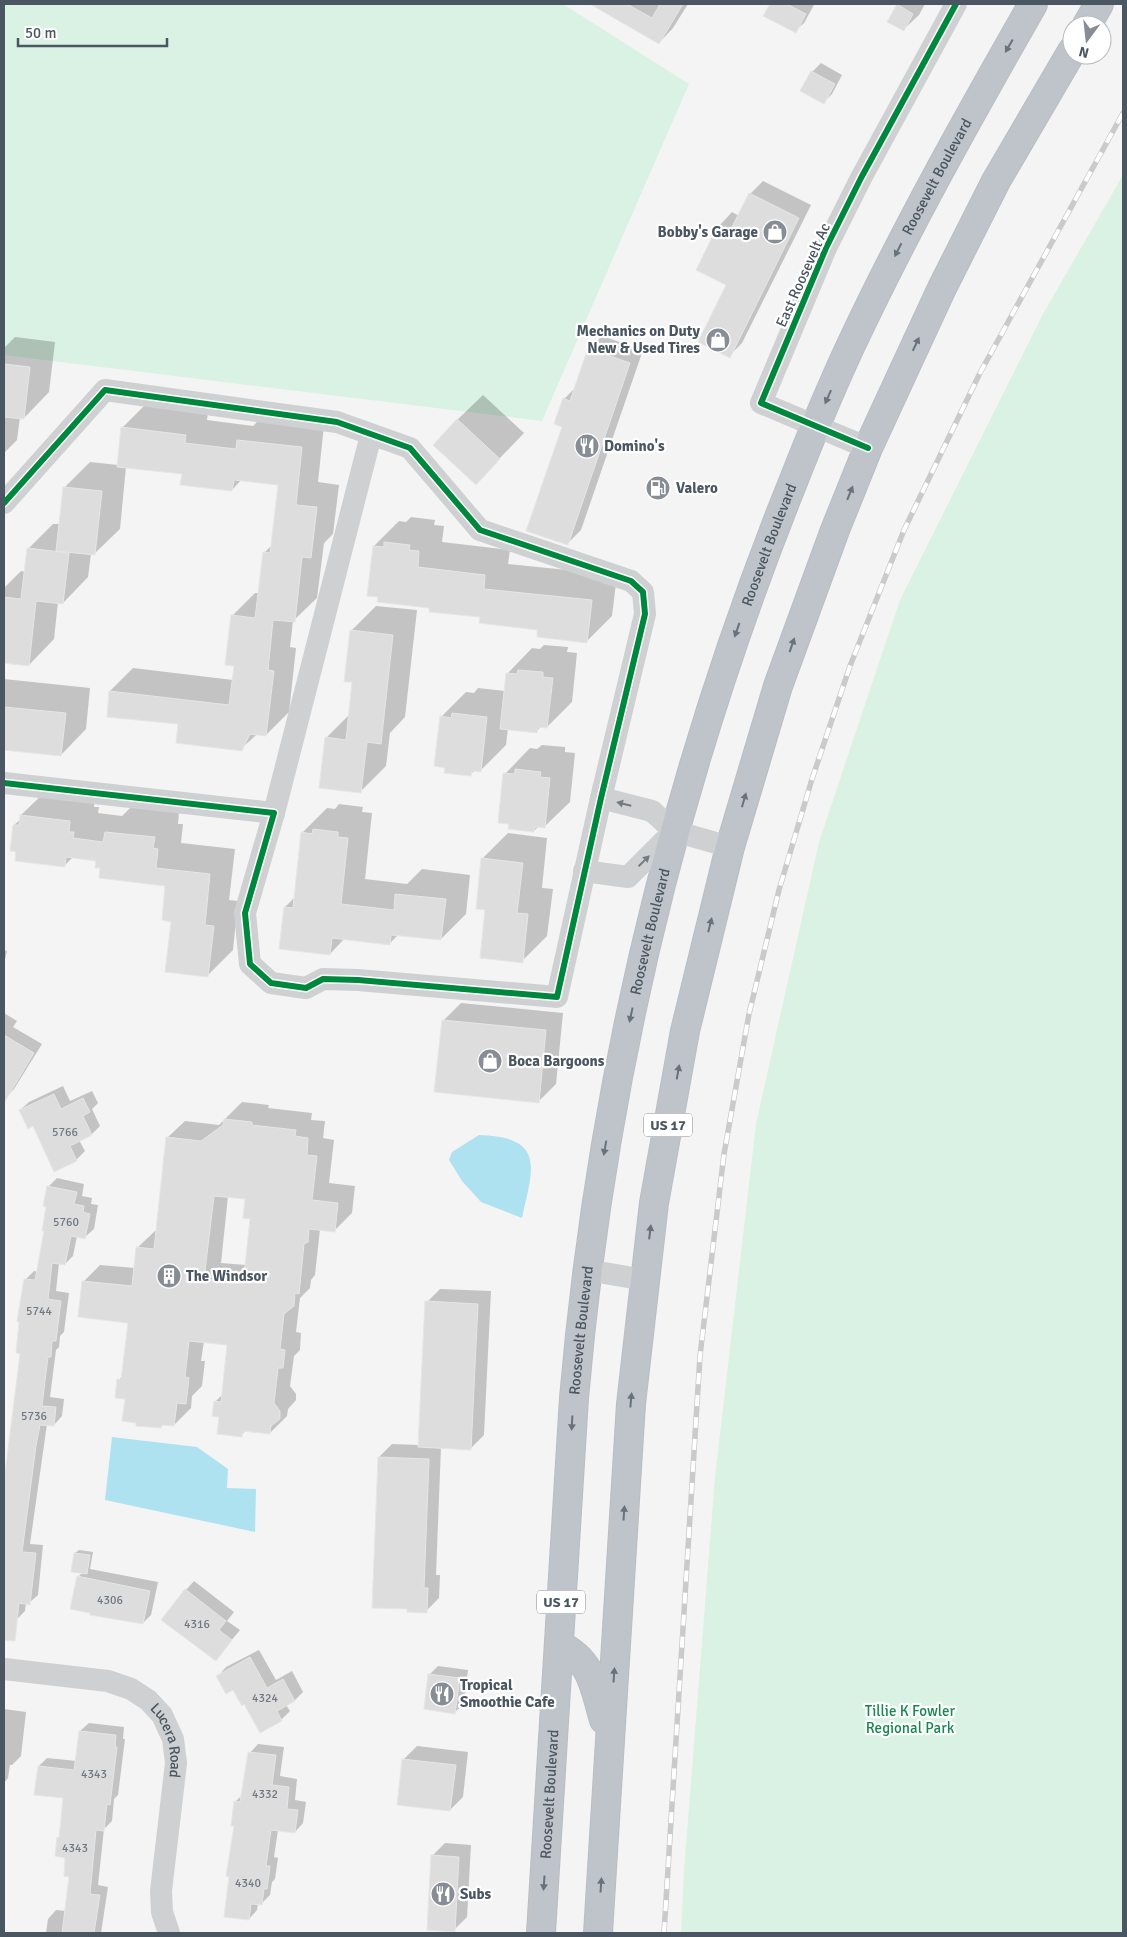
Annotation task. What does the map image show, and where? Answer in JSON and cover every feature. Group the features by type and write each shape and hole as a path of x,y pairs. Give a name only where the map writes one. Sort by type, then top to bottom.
{"highway":[{"name":"Roosevelt Boulevard","path":"541,1933 574,1398 587,1270 603,1160 623,1050 647,938 674,831 738,627 775,526 816,425 854,339 922,202 1033,4"},
{"path":"1093,15 1099,4"},
{"name":"US 17","path":"598,1933 631,1404 654,1203 685,1031 730,847 775,695 804,611 868,448 942,288 996,181 1064,65"},
{"path":"559,1645 571,1651 582,1661 592,1678 610,1741"}],"street":[{"name":"East Roosevelt Ac","path":"868,448 761,403 831,239 861,178 956,4"},
{"path":"4,503 105,390 337,422 410,448 480,530 631,581 643,592 645,614 600,798 557,997 358,980 323,979 306,988 271,983 250,964 245,913 274,813 370,435"},
{"path":"4,782 274,813"},
{"path":"600,798 652,810 674,831 730,847"},
{"path":"584,871 628,877 674,831"},
{"path":"587,1270 645,1280"},
{"name":"Lucera Road","path":"4,1669 108,1681 131,1689 148,1700 162,1715 173,1740 176,1763 161,1890 162,1912 169,1933"}],"green space":[{"path":"4,4 563,4 689,84 542,421 4,355"},
{"name":"Tillie K Fowler Regional Park","path":"1123,175 1123,1933 681,1933 684,1871 715,1477 756,1124 819,842 900,600 1043,314"}],"water":[{"path":"479,1135 501,1137 516,1142 525,1149 530,1158 531,1170 522,1218 481,1202 462,1181 449,1160 452,1152"},
{"path":"112,1437 197,1447 228,1469 227,1488 256,1489 255,1532 105,1500"}],"building":[{"path":"590,4 627,4 652,18 660,4 683,4 659,44"},
{"path":"770,4 787,4 806,14 796,33 763,16"},
{"path":"897,4 913,14 904,31 887,22"},
{"path":"811,71 835,84 824,104 800,91"},
{"path":"749,193 799,218 730,358 698,342 726,285 696,270 718,225 730,231"},
{"path":"588,348 630,363 568,545 526,531 562,427 554,424 563,398 570,401"},
{"path":"4,364 30,367 24,419 4,417"},
{"path":"457,419 500,459 476,485 433,445"},
{"path":"121,427 186,435 185,443 236,449 237,440 302,447 296,505 317,507 311,558 302,557 295,622 273,620 268,670 274,671 266,736 250,734 242,751 176,743 178,724 107,717 109,691 229,705 234,666 225,665 231,615 255,618 263,552 270,553 278,485 234,480 232,491 180,485 182,474 117,467"},
{"path":"63,487 102,491 95,555 56,551"},
{"path":"384,542 410,545 409,550 419,551 418,567 485,575 484,589 592,600 587,643 537,637 537,630 479,623 480,617 429,612 429,608 377,602 378,597 367,596 373,546 384,547"},
{"path":"27,548 69,553 63,604 36,601 29,666 4,663 4,597 21,599"},
{"path":"350,630 393,635 381,744 367,742 361,793 319,788 325,737 346,740 352,682 344,682"},
{"path":"518,670 543,672 543,677 553,678 547,728 538,727 537,733 500,729 506,673 517,674"},
{"path":"4,707 66,713 61,756 4,750"},
{"path":"452,713 487,717 481,772 472,771 471,776 444,773 445,768 434,766 440,716 451,718"},
{"path":"515,769 541,772 540,777 550,778 545,828 535,827 534,832 508,829 509,824 498,823 503,773 515,774"},
{"path":"20,815 70,821 69,832 74,832 73,838 103,842 105,832 155,837 153,848 158,849 156,868 210,874 205,925 214,926 208,977 165,972 171,922 162,920 165,886 99,878 100,868 95,868 96,861 66,857 65,867 15,861 16,852 10,851 13,825 19,825"},
{"path":"313,829 338,832 338,837 348,838 341,904 394,910 395,894 446,899 441,940 391,935 390,945 332,938 330,955 279,949 284,907 293,908 301,832 312,834"},
{"path":"481,858 523,863 517,913 528,914 523,963 480,958 485,910 476,909"},
{"name":"Boca Bargoons","path":"442,1020 546,1030 539,1103 434,1092"},
{"path":"4,1035 34,1053 4,1103"},
{"path":"54,1094 61,1109 83,1098 90,1112 83,1116 92,1135 70,1146 77,1161 54,1172 33,1126 28,1129 19,1110"},
{"name":"The Windsor","path":"224,1119 252,1122 252,1125 296,1130 295,1136 308,1138 307,1155 317,1156 312,1200 338,1203 335,1232 309,1229 308,1242 304,1244 299,1294 295,1293 294,1306 284,1314 280,1349 285,1350 283,1368 278,1368 274,1403 280,1411 280,1419 271,1426 270,1434 243,1431 242,1437 217,1434 219,1417 212,1416 214,1401 221,1402 227,1345 189,1341 185,1377 189,1378 186,1404 177,1403 174,1426 162,1425 161,1428 136,1426 136,1423 122,1421 125,1399 115,1398 117,1379 121,1380 128,1323 78,1317 82,1281 132,1286 136,1247 154,1249 166,1137 201,1141 223,1125","holes":["214,1196 245,1199 243,1218 250,1219 243,1284 204,1279"]},
{"path":"47,1186 77,1192 74,1204 84,1206 83,1212 90,1214 85,1239 71,1236 65,1265 52,1263 48,1299 61,1301 56,1341 52,1341 51,1357 48,1357 42,1406 56,1407 54,1426 40,1425 36,1446 22,1552 36,1553 30,1605 19,1603 15,1641 4,1640 4,1481 20,1354 16,1353 19,1322 17,1321 24,1279 35,1280 44,1231 42,1231 46,1207 43,1206"},
{"path":"425,1301 478,1304 471,1450 418,1447"},
{"path":"378,1457 429,1459 424,1588 428,1588 427,1613 407,1612 407,1609 372,1608"},
{"path":"74,1553 90,1555 87,1574 71,1572"},
{"path":"77,1576 150,1591 143,1624 90,1615 90,1613 70,1609"},
{"path":"185,1589 226,1621 219,1630 232,1640 216,1661 161,1620"},
{"path":"250,1657 267,1688 283,1679 295,1701 277,1711 282,1721 260,1733 244,1704 242,1706 233,1690 226,1694 216,1676"},
{"path":"428,1674 460,1678 455,1714 424,1709"},
{"path":"79,1731 116,1735 115,1747 117,1747 110,1805 107,1804 104,1831 96,1830 90,1894 100,1895 94,1933 62,1933 69,1877 64,1876 65,1858 55,1856 57,1837 59,1838 63,1798 34,1795 38,1766 74,1770"},
{"path":"248,1752 276,1755 272,1785 289,1787 287,1809 298,1810 295,1833 271,1830 266,1866 270,1866 267,1889 264,1889 262,1905 251,1904 249,1920 224,1917 229,1877 226,1876 234,1826 231,1826 234,1801 240,1802"},
{"path":"402,1759 456,1765 450,1811 397,1805"},
{"name":"Subs","path":"431,1855 459,1857 455,1932 427,1930"}],"railway":[{"path":"664,1933 700,1356 724,1154 749,1014 779,890 812,779 850,666 904,530 980,373 1123,113"}],"cycle path":[{"path":"868,448 761,403 826,248 861,178 956,4"},
{"path":"4,503 105,390 337,422 410,448 480,530 631,581 643,592 645,614 601,798 557,997 358,980 323,979 306,988 271,983 250,964 245,913 274,813 4,783"}],"place":[{"name":"Bobby's Garage","path":"775,232"},
{"name":"Mechanics on Duty New & Used Tires","path":"718,340"},
{"name":"Domino's","path":"587,446"},
{"name":"Valero","path":"658,488"},
{"name":"Boca Bargoons","path":"490,1061"},
{"name":"The Windsor","path":"169,1276"},
{"name":"Tropical Smoothie Cafe","path":"442,1694"},
{"name":"Subs","path":"443,1894"}]}
